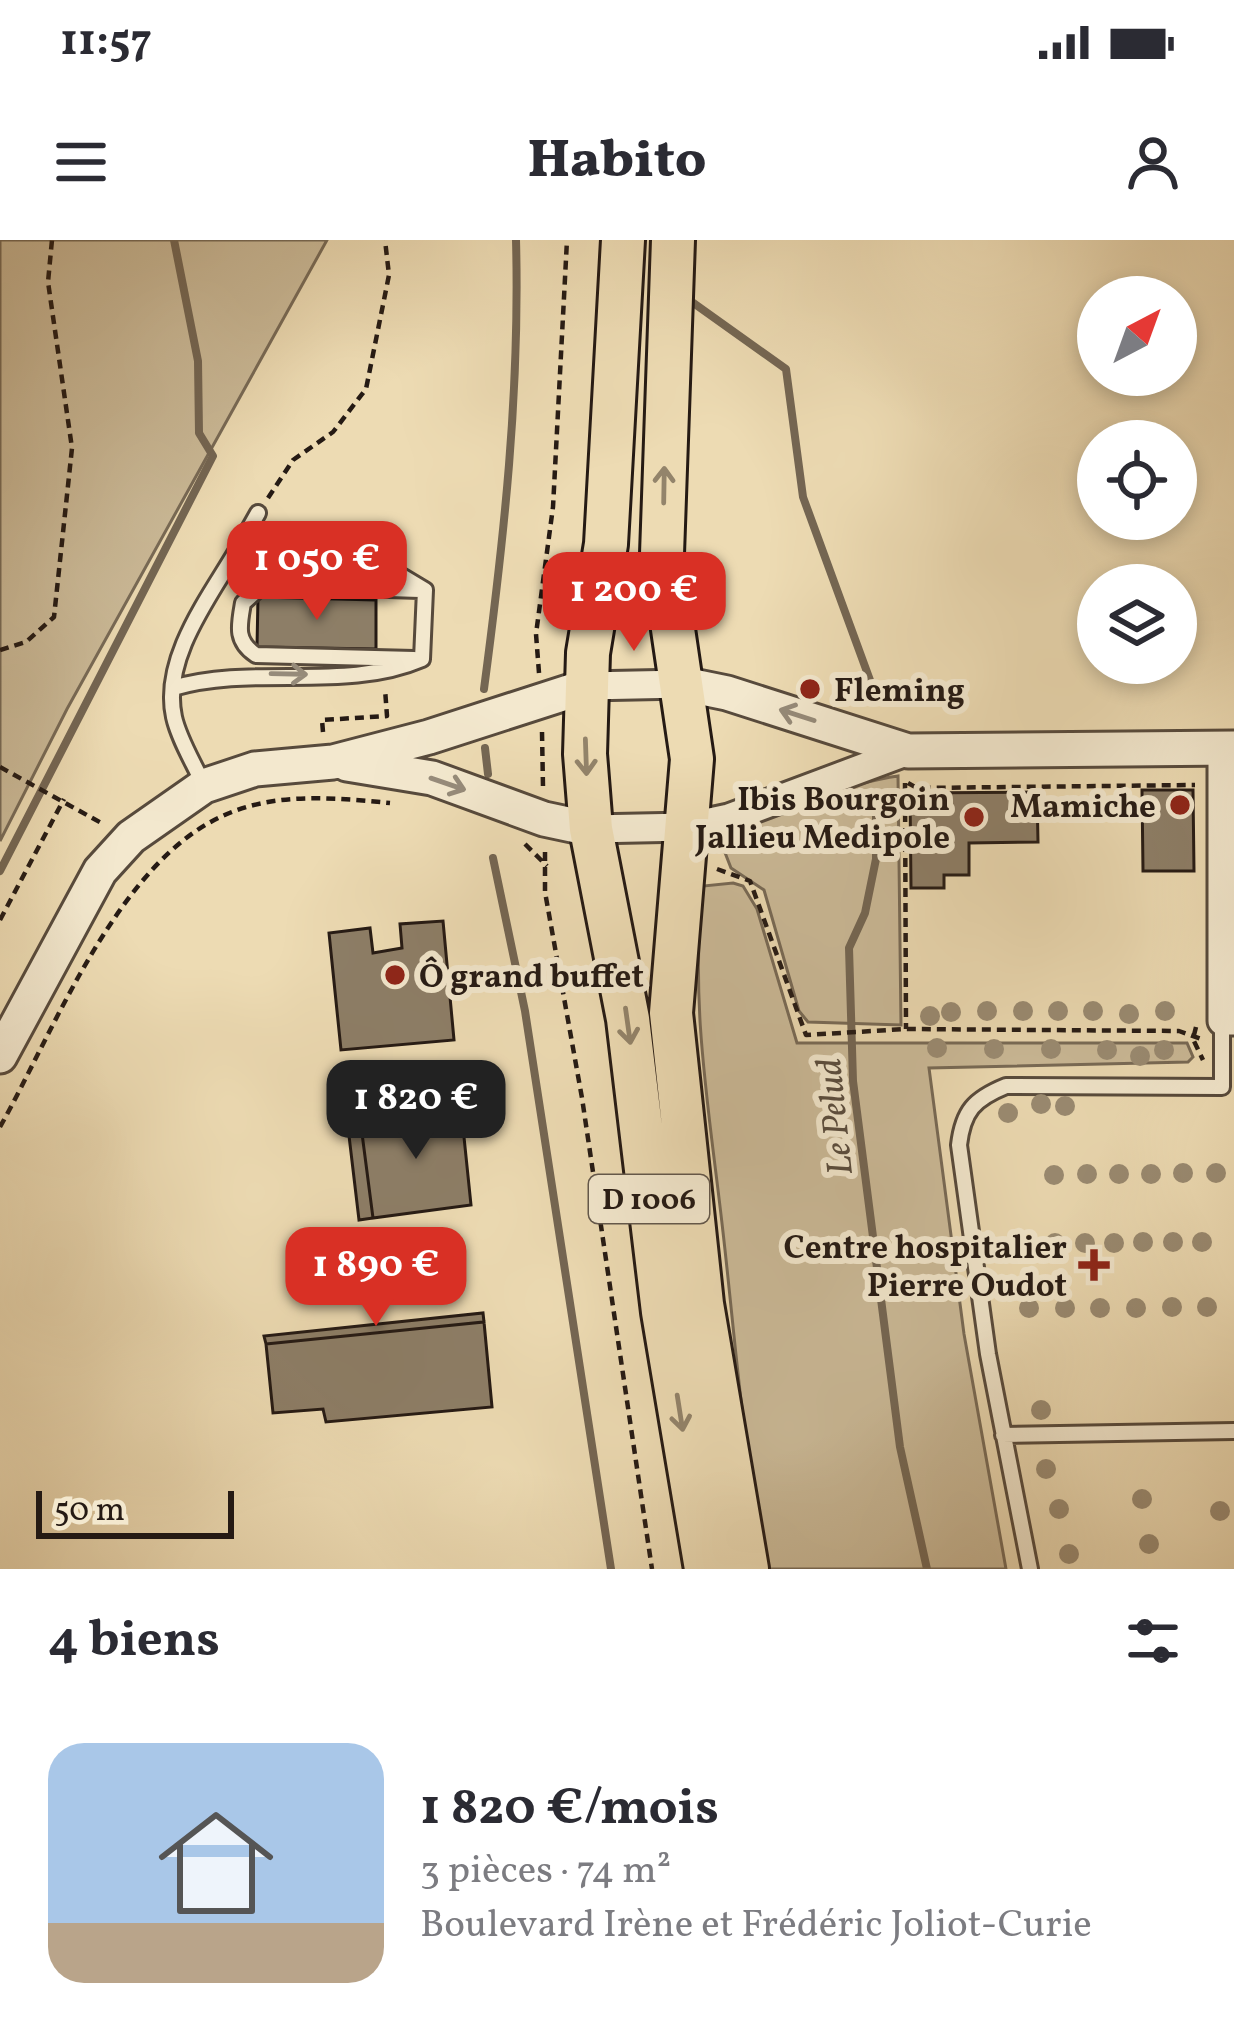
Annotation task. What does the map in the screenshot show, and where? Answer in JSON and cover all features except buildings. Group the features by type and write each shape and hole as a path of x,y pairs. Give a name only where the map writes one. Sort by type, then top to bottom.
{"main road":[{"name":"D 1006","path":"623,240 606,544 586,686 591,829 628,1019 661,1292 706,1569"},
{"name":"D 1006","path":"673,240 662,554 692,759 671,1013 702,1304 747,1569"}],"street":[{"path":"0,1055 100,871 125,844 204,786 255,769 329,762 429,737 586,686 683,684 904,768"},
{"path":"329,762 432,778 544,819 591,829 687,827 904,768 1228,748 1228,1021"}],"lane":[{"path":"204,786 174,718 173,688 188,636 258,513"},
{"path":"240,545 360,551 425,590"},
{"path":"422,659 256,655 244,647 238,634 243,603 251,590 263,585 425,590"},
{"path":"422,659 425,590"},
{"path":"173,688 258,673 384,675 422,659"},
{"path":"1030,1569 1003,1435 958,1145 963,1117 981,1097 1006,1086 1222,1087 1228,1021"},
{"path":"1003,1435 1234,1431"}],"path":[{"path":"0,650 26,642 54,617 72,448 48,282 52,240"},
{"path":"258,513 293,460 332,433 366,389 388,274 385,240"},
{"path":"543,798 536,634 553,507 567,240"},
{"path":"329,762 322,720 387,716 384,675"},
{"path":"0,767 53,792 125,844"},
{"path":"904,768 917,788 1198,785"},
{"path":"904,768 906,1029"},
{"path":"0,1127 123,902 170,851 227,813 311,796 394,804"},
{"path":"0,920 64,799"},
{"path":"518,837 547,866"},
{"path":"543,841 544,892 583,1098 652,1569"},
{"path":"720,856 717,869 750,881 806,1035 906,1029 1179,1031 1193,1040"}],"shaded area":[{"path":"0,240 327,240 67,709 0,841"},
{"path":"898,776 901,1025 808,1022 799,1011 764,890 731,868 724,850 753,824 776,813 830,792"},
{"path":"703,886 743,886 757,909 797,1043 1187,1043 1193,1057 1188,1062 929,1068 964,1334 1006,1569 768,1569 741,1401 700,1016"}],"waterway":[{"path":"0,871 213,456 199,433 198,361 174,240"},
{"name":"Le Pelud","path":"484,689 509,465 516,240"},
{"name":"Le Pelud","path":"692,302 786,369 803,497 874,691"},
{"path":"485,748 488,774"},
{"name":"Le Pelud","path":"876,804 876,859 865,913 849,948 853,1081 900,1447 927,1569"},
{"name":"Le Pelud","path":"493,858 525,1011 611,1569"}],"place":[{"name":"Fleming","path":"810,689"},
{"name":"Mamiche","path":"1180,805"},
{"name":"Ibis Bourgoin Jallieu Medipole","path":"974,817"},
{"name":"Ô grand buffet","path":"395,975"},
{"name":"Centre hospitalier Pierre Oudot","path":"1094,1265"}]}
